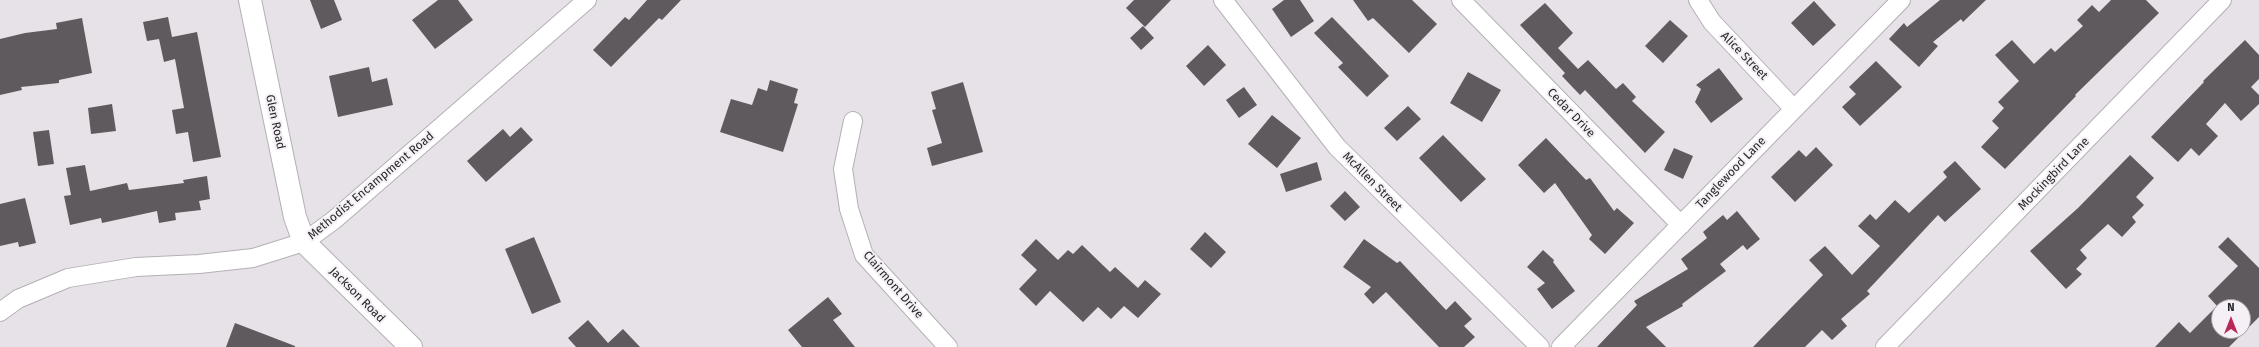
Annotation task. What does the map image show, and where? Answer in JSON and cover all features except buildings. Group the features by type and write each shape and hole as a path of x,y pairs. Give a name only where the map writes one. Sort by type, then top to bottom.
{"street":[{"name":"Glen Road","path":"250,0 295,217 304,242"},
{"name":"Methodist Encampment Road","path":"0,312 18,299 68,278 136,267 199,264 253,258 304,242 339,216 587,0"},
{"name":"McAllen Street","path":"1223,0 1337,147 1540,347"},
{"name":"Cedar Drive","path":"1461,0 1681,225"},
{"name":"Tanglewood Lane","path":"1561,347 1901,0"},
{"name":"Mockingbird Lane","path":"1885,347 2222,0"},
{"name":"Alice Street","path":"1701,1 1712,22 1794,109"},
{"name":"Clairmont Drive","path":"853,122 843,169 848,209 864,255 948,347"},
{"name":"Jackson Road","path":"304,242 410,347"}]}
